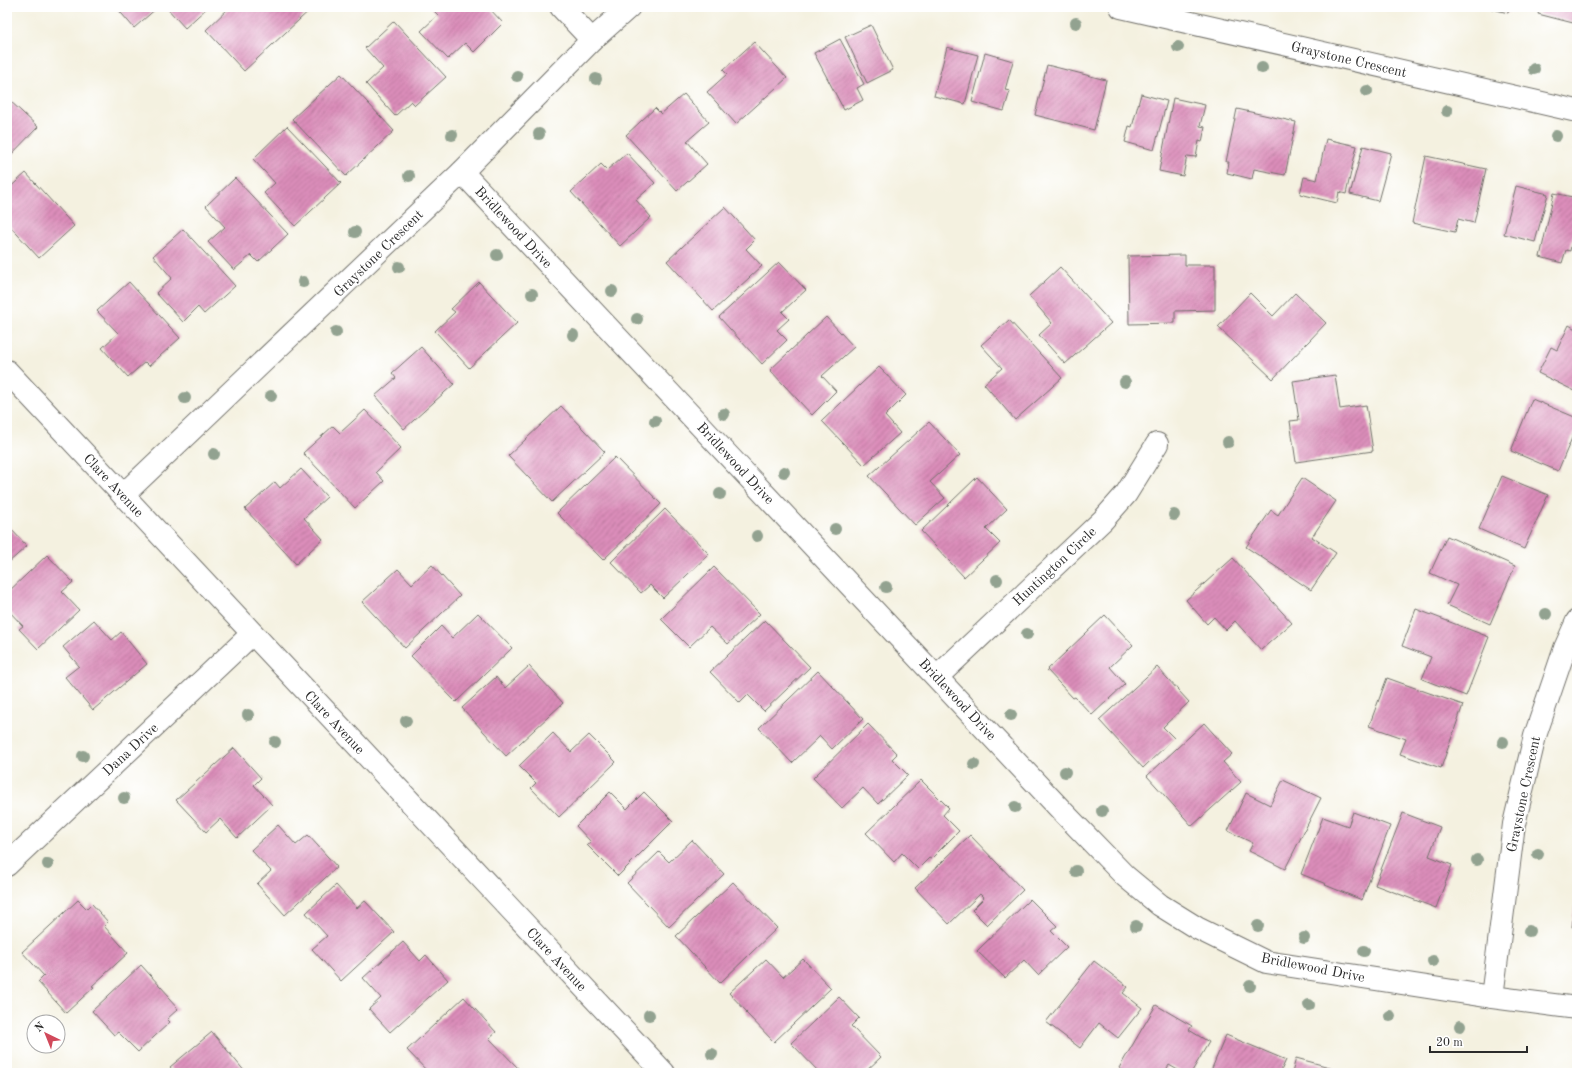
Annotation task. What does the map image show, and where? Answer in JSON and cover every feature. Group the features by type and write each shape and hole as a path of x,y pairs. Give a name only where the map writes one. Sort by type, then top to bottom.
{"street":[{"path":"561,7 592,40"},
{"name":"Graystone Crescent","path":"123,495 462,172 592,40 629,7"},
{"name":"Graystone Crescent","path":"1121,7 1577,111"},
{"name":"Bridlewood Drive","path":"462,172 1125,876 1160,905 1197,928 1266,962 1492,997 1577,1008"},
{"name":"Clare Avenue","path":"7,371 664,1073"},
{"name":"Huntington Circle","path":"937,676 1103,520 1126,494 1157,444"},
{"name":"Graystone Crescent","path":"1492,997 1514,824 1535,736 1577,621"},
{"name":"Dana Drive","path":"7,865 252,634"}],"building":[{"path":"116,7 158,7 134,28"},
{"path":"166,7 208,7 185,28"},
{"path":"230,7 313,7 244,71 206,30"},
{"path":"430,7 488,7 503,23 474,52 465,43 448,59 421,31 438,15"},
{"path":"1485,7 1510,7 1508,13"},
{"path":"1540,7 1577,7 1577,24 1538,14"},
{"path":"394,21 446,77 415,105 411,101 395,116 366,84 383,68 365,48"},
{"path":"871,25 893,70 867,83 845,37"},
{"path":"840,39 864,84 857,88 863,100 844,110 814,53"},
{"path":"754,42 787,78 736,124 707,92 727,74 723,70"},
{"path":"947,47 978,55 965,104 934,96"},
{"path":"985,53 1013,61 1005,90 1010,91 1004,111 972,102"},
{"path":"1047,65 1106,80 1094,130 1035,115"},
{"path":"341,74 394,131 346,176 292,119"},
{"path":"684,94 709,122 687,141 707,164 677,191 626,135 655,108 661,114"},
{"path":"1141,94 1167,101 1154,150 1125,142 1129,126 1132,127"},
{"path":"7,98 38,127 7,159"},
{"path":"1173,98 1205,105 1200,126 1205,127 1202,142 1199,141 1196,157 1187,156 1183,176 1159,171"},
{"path":"1237,109 1296,122 1285,175 1254,169 1252,179 1227,173 1229,162 1226,162"},
{"path":"287,126 341,183 295,226 264,193 275,183 253,159"},
{"path":"1326,139 1357,146 1346,194 1339,192 1337,203 1300,194 1304,177 1317,180"},
{"path":"1363,146 1391,153 1378,201 1350,194"},
{"path":"627,153 655,183 636,200 651,217 620,246 571,192 601,164 607,170"},
{"path":"1426,156 1486,169 1474,223 1458,219 1455,232 1412,223"},
{"path":"26,173 74,226 39,258 7,223 7,190"},
{"path":"235,178 288,234 258,262 251,255 234,270 208,242 225,227 206,206"},
{"path":"1516,186 1548,194 1535,242 1504,234"},
{"path":"1554,193 1577,198 1577,219 1570,251 1566,250 1562,263 1540,257"},
{"path":"725,207 755,240 746,249 762,266 713,311 667,261"},
{"path":"183,229 235,286 204,314 198,307 183,322 156,293 172,278 153,256"},
{"path":"1185,255 1185,265 1215,265 1215,310 1175,311 1175,323 1129,324 1128,256"},
{"path":"779,262 806,290 782,312 789,319 777,330 787,340 762,364 719,317"},
{"path":"1060,267 1111,323 1065,364 1039,335 1052,323 1029,296"},
{"path":"129,282 180,338 149,366 145,362 128,377 102,348 118,333 97,311"},
{"path":"479,282 517,323 469,368 435,331 455,312 451,309"},
{"path":"1250,293 1273,316 1295,293 1326,323 1273,379 1218,327"},
{"path":"826,317 854,347 822,376 836,391 812,415 770,370"},
{"path":"1009,320 1062,378 1015,420 984,384 1002,368 981,345"},
{"path":"1569,325 1577,330 1577,392 1538,373 1551,347 1557,350"},
{"path":"421,347 454,384 404,429 375,396 396,378 392,373"},
{"path":"879,367 906,395 885,416 900,433 864,465 822,421"},
{"path":"1335,375 1340,409 1366,405 1373,451 1296,462 1290,421 1299,420 1293,381"},
{"path":"1532,399 1577,418 1577,426 1558,471 1511,451"},
{"path":"561,406 605,452 552,502 508,456"},
{"path":"365,410 401,448 376,472 384,481 355,508 303,453 333,426 340,433"},
{"path":"929,422 960,455 930,482 945,498 915,525 869,476"},
{"path":"615,457 661,504 603,560 557,513"},
{"path":"301,469 327,497 304,518 323,539 296,564 245,509 275,482 280,488"},
{"path":"1502,476 1548,495 1524,549 1479,529"},
{"path":"977,477 1007,509 986,529 1000,543 964,577 921,531"},
{"path":"1302,478 1336,501 1312,537 1336,553 1311,590 1246,547 1271,510 1278,515"},
{"path":"665,509 709,554 663,598 650,585 641,593 611,562"},
{"path":"8,526 27,546 7,564 7,527"},
{"path":"1447,536 1515,566 1490,624 1447,605 1457,585 1430,573"},
{"path":"47,555 73,582 62,592 79,610 38,649 19,629 23,626 7,609 7,593"},
{"path":"1233,558 1292,623 1261,650 1235,621 1226,630 1214,617 1207,624 1186,600"},
{"path":"432,565 460,596 405,648 362,602 398,569 412,584"},
{"path":"714,567 760,614 728,644 710,627 689,647 661,619"},
{"path":"1416,609 1489,637 1466,696 1422,679 1431,657 1402,646"},
{"path":"478,613 512,648 456,702 411,656 441,626 452,638"},
{"path":"1105,615 1133,645 1110,667 1125,684 1092,715 1075,697 1073,698 1047,670"},
{"path":"94,620 112,640 121,632 147,664 93,710 65,677 79,666 63,647"},
{"path":"765,620 810,667 764,711 748,695 740,703 710,672"},
{"path":"529,666 563,703 506,756 462,708 496,677 505,688"},
{"path":"1157,667 1189,702 1163,727 1174,738 1143,768 1099,720"},
{"path":"818,671 863,719 832,749 820,736 792,763 759,728"},
{"path":"1387,678 1463,705 1441,768 1400,754 1406,739 1369,726"},
{"path":"1204,723 1232,754 1223,762 1241,782 1192,826 1147,776"},
{"path":"868,724 897,754 892,759 908,775 878,804 863,788 842,808 813,778"},
{"path":"553,733 571,752 589,735 616,762 559,817 531,788 536,783 519,766"},
{"path":"234,748 261,778 254,785 272,805 237,838 220,819 206,832 176,800"},
{"path":"921,780 949,808 943,815 959,831 931,859 929,858 918,869 902,853 894,862 866,833"},
{"path":"1283,780 1321,798 1285,869 1249,851 1253,843 1228,831 1246,793 1270,805"},
{"path":"610,792 627,809 644,792 673,821 618,876 587,845 591,842 576,826"},
{"path":"1353,812 1390,826 1362,900 1301,874 1323,817 1348,826"},
{"path":"1403,813 1440,827 1429,856 1452,865 1436,908 1375,885"},
{"path":"278,825 296,845 308,835 337,867 285,915 257,884 271,871 251,850"},
{"path":"970,835 1023,890 987,925 972,910 984,898 980,894 949,924 915,888"},
{"path":"692,840 724,874 669,927 627,883 659,852 669,862"},
{"path":"733,882 777,928 720,983 676,936"},
{"path":"336,885 357,908 365,901 394,932 341,981 312,949 327,936 306,913"},
{"path":"1576,897 1577,927 1572,927"},
{"path":"1030,899 1057,926 1051,931 1067,947 1038,975 1024,960 1005,978 977,951"},
{"path":"78,900 87,909 92,904 108,922 104,926 128,953 92,986 94,987 66,1013 38,982 44,976 22,952"},
{"path":"403,942 420,961 426,955 448,980 390,1032 369,1009 381,998 363,978"},
{"path":"766,959 783,977 803,959 831,988 774,1042 729,993"},
{"path":"1094,961 1128,987 1123,993 1142,1008 1118,1038 1099,1023 1080,1048 1046,1022"},
{"path":"141,965 170,997 168,998 178,1009 167,1019 170,1022 138,1052 118,1032 114,1035 92,1011"},
{"path":"464,997 496,1032 489,1038 518,1068 512,1073 429,1073 407,1050"},
{"path":"839,997 859,1018 851,1026 881,1057 864,1073 820,1073 791,1043"},
{"path":"1156,1005 1192,1026 1189,1030 1209,1042 1191,1073 1183,1073 1169,1065 1164,1073 1127,1073 1119,1068"},
{"path":"212,1032 246,1073 175,1073 170,1067"},
{"path":"1226,1035 1286,1060 1280,1073 1210,1073"},
{"path":"1296,1058 1333,1068 1332,1073 1292,1073"}]}
